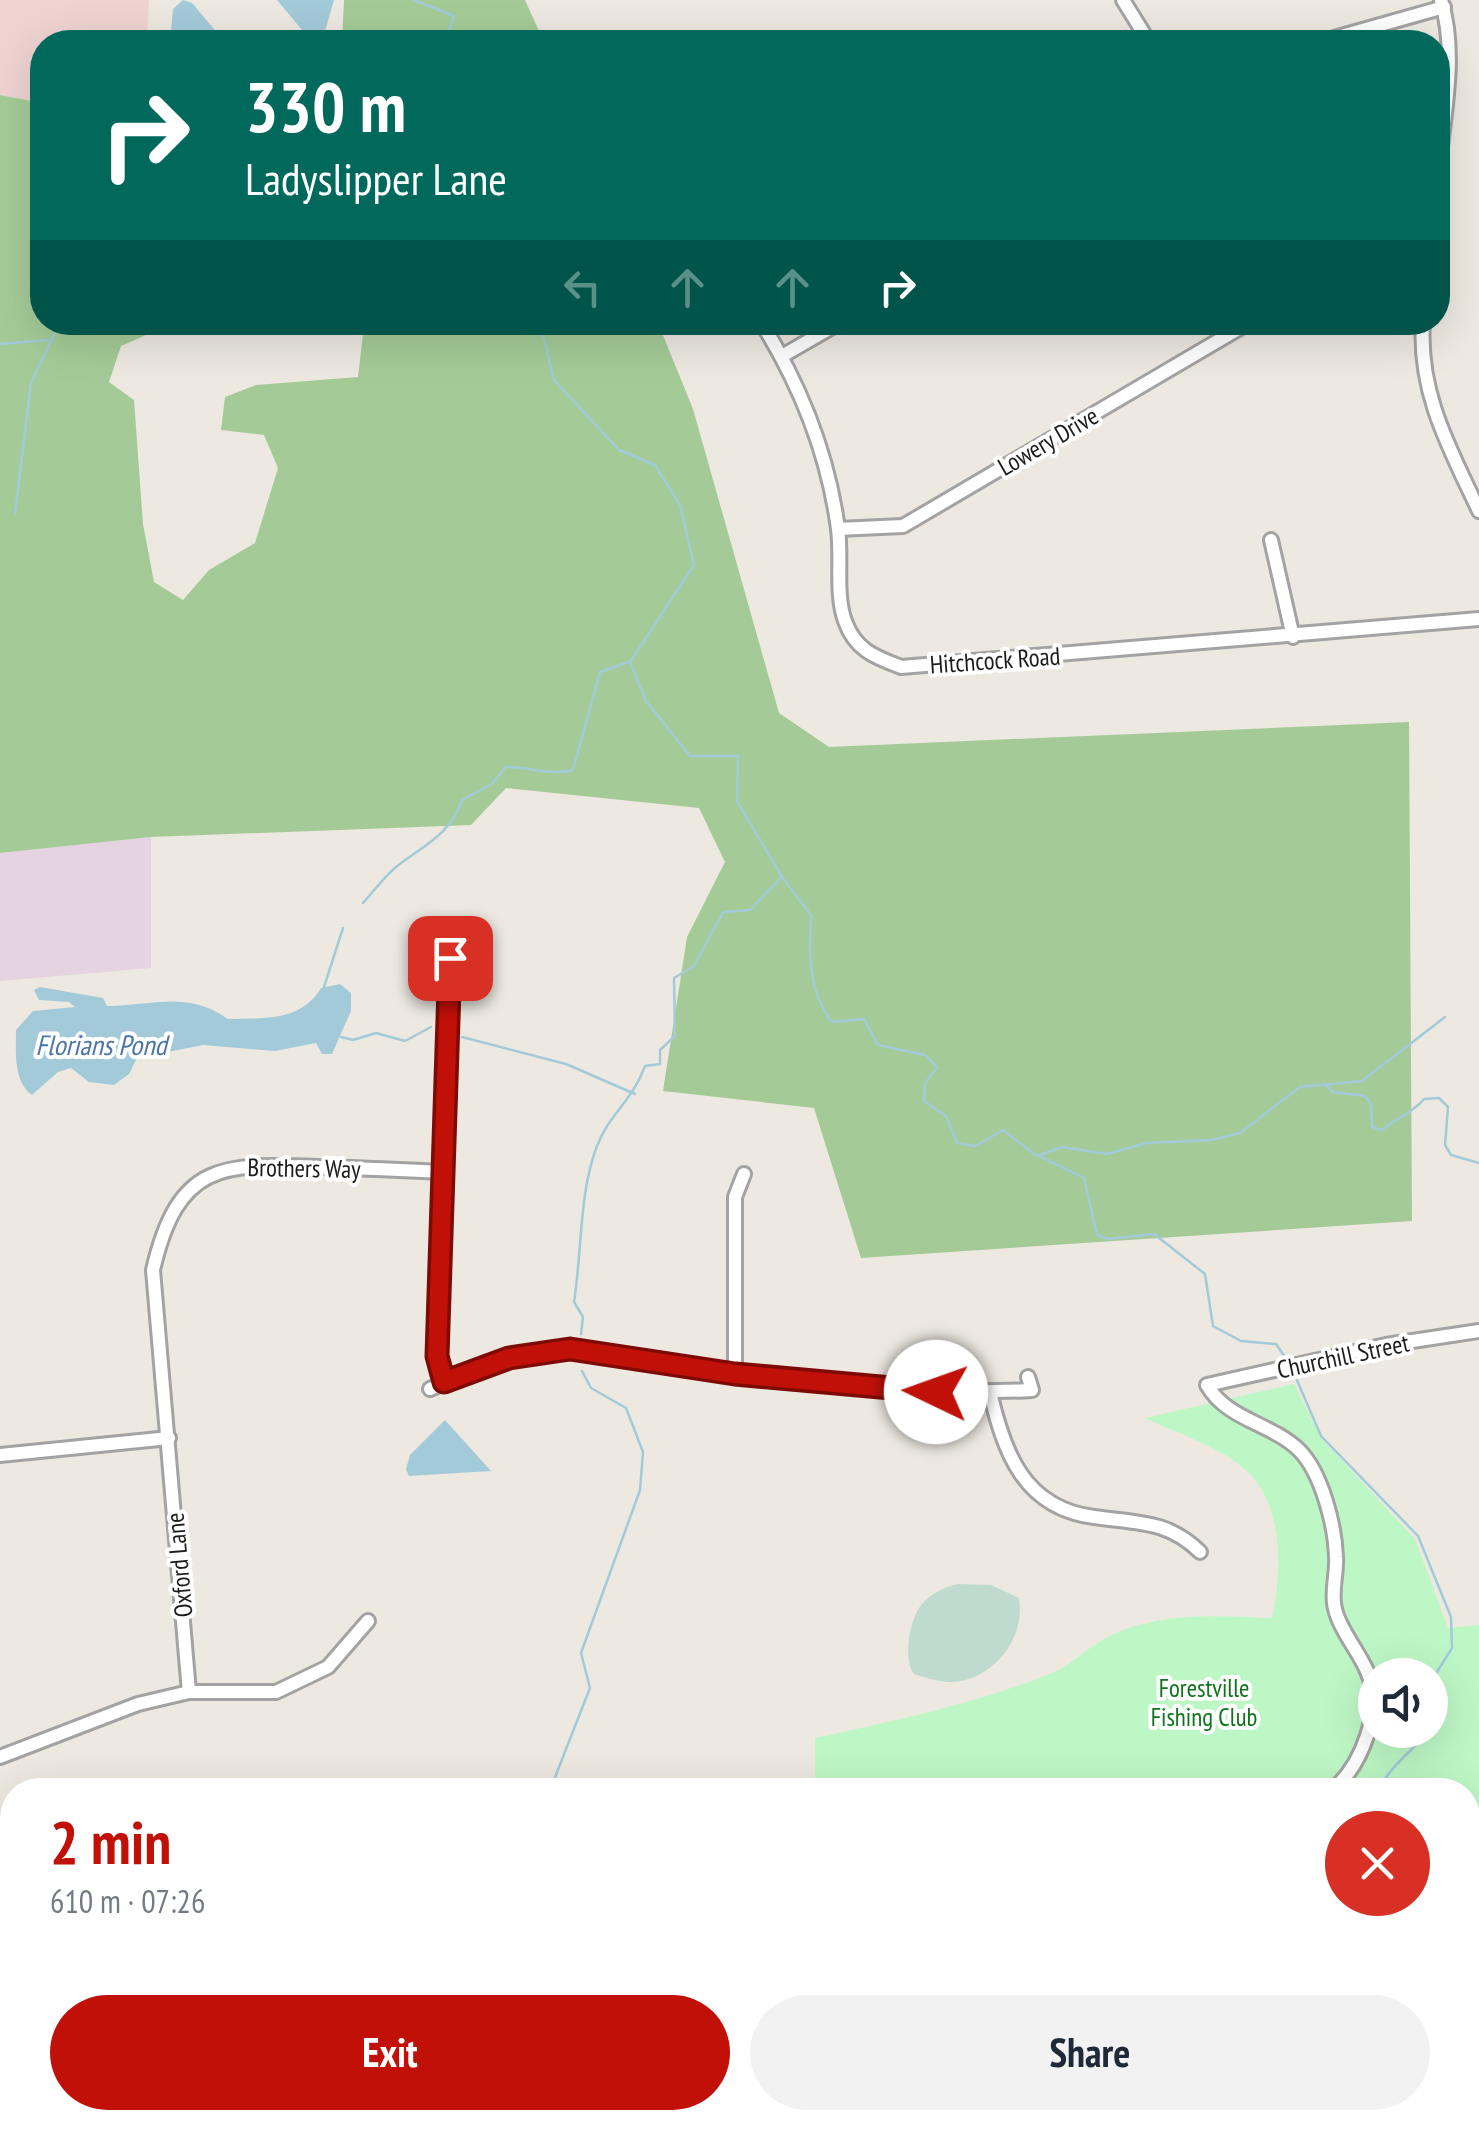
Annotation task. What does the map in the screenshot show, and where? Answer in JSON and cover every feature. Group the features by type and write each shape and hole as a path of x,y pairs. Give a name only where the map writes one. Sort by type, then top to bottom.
{"street":[{"path":"1123,0 1142,30"},
{"path":"1359,30 1443,4 1444,30"},
{"name":"Hitchcock Road","path":"769,335 818,435 838,529 844,620 863,652 902,668 1479,619"},
{"path":"782,356 818,335"},
{"name":"Lowery Drive","path":"838,529 903,526 1228,335"},
{"path":"1423,335 1424,381 1436,419 1479,511"},
{"path":"1271,540 1293,637"},
{"path":"444,1382 437,1356 450,958"},
{"name":"Brothers Way","path":"169,1438 153,1270 163,1228 183,1196 208,1176 242,1164 442,1172"},
{"path":"735,1374 735,1197 744,1174"},
{"name":"Churchill Street","path":"1347,1778 1366,1742 1370,1677 1334,1608 1336,1558 1316,1474 1298,1450 1217,1402 1208,1385 1386,1344 1479,1331"},
{"path":"430,1389 509,1358 570,1349 735,1374 910,1392 1032,1390 1028,1377"},
{"path":"990,1392 1002,1444 1021,1480 1050,1504 1091,1517 1165,1525 1200,1552"},
{"path":"0,1455 169,1438"},
{"name":"Oxford Lane","path":"169,1438 189,1692"},
{"path":"0,1758 138,1704 189,1692 276,1692 328,1667 368,1621"}],"shaded area":[{"path":"0,0 149,0 148,30 30,30 30,101 0,95"},
{"path":"151,837 151,968 0,981 0,853"}],"green space":[{"path":"344,0 525,0 539,30 343,30"},
{"path":"0,95 30,101 30,335 146,335 121,346 109,382 134,400 143,524 154,582 183,600 209,570 255,543 278,468 264,435 221,430 225,397 256,385 358,377 363,335 663,335 693,409 779,713 829,747 1409,722 1412,1221 861,1258 814,1108 663,1091 687,937 725,862 699,808 506,788 471,825 151,837 0,853"},
{"name":"Forestville Fishing Club","path":"1294,1384 1321,1438 1415,1539 1448,1628 1479,1625 1479,1778 815,1778 815,1738 934,1711 1021,1685 1058,1671 1108,1637 1148,1623 1188,1617 1272,1618 1278,1579 1273,1517 1256,1481 1220,1452 1145,1418"},
{"path":"958,1584 991,1585 1019,1598 1020,1612 1013,1638 998,1661 975,1677 949,1682 914,1674 908,1650 917,1611 934,1594"}],"water":[{"path":"183,0 192,3 215,30 171,30 173,9"},
{"path":"277,0 334,0 325,30 302,30"},
{"name":"Florians Pond","path":"340,984 351,993 351,1011 332,1054 322,1054 316,1043 275,1051 203,1045 137,1058 129,1074 114,1085 89,1082 71,1068 58,1072 32,1095 21,1082 16,1030 33,1011 75,1007 69,1002 39,1000 34,990 40,987 103,998 107,1006 183,1002 213,1010 228,1019 280,1016 303,1007 321,988"},
{"path":"445,1420 491,1471 409,1476 406,1469 410,1455"}],"waterway":[{"path":"414,0 454,16 449,30"},
{"path":"15,514 31,383 54,335"},
{"path":"543,335 554,380 619,450 655,465 680,505 694,565 630,662 646,701 690,756 738,756 737,801 782,877 811,915 810,957 814,985 824,1011 832,1022 864,1019 878,1045 925,1055 937,1067 925,1084 924,1101 946,1116 957,1143 975,1146 1003,1130 1033,1153 1084,1178 1097,1235 1108,1239 1154,1234 1205,1274 1213,1326 1241,1341 1276,1344 1287,1360"},
{"path":"0,344 48,340"},
{"path":"363,903 392,871 443,831 462,800 492,784 506,767 573,770 600,672 628,662"},
{"path":"581,1334 583,1317 574,1302 584,1203 597,1146 645,1066 660,1064 660,1050 675,1036 674,978 694,966 723,912 750,910 782,877"},
{"path":"324,987 343,928"},
{"path":"1040,1155 1062,1147 1107,1154 1147,1143 1211,1140 1240,1133 1300,1087 1362,1081 1445,1017"},
{"path":"341,1037 353,1040 376,1033 405,1041 431,1027"},
{"path":"462,1037 566,1064 635,1094"},
{"path":"1324,1084 1333,1092 1365,1096 1371,1104 1372,1127 1382,1130 1424,1099 1439,1098 1448,1107 1445,1145 1451,1155 1479,1163"},
{"path":"555,1778 590,1688 581,1653 640,1490 643,1452 626,1408 591,1388 582,1371"},
{"path":"1293,1371 1321,1436 1418,1536 1451,1617 1452,1648 1435,1675 1437,1719 1386,1778"}],"route":[{"path":"450,958 437,1356 444,1382 509,1358 570,1349 604,1351 735,1374 936,1392"}]}
